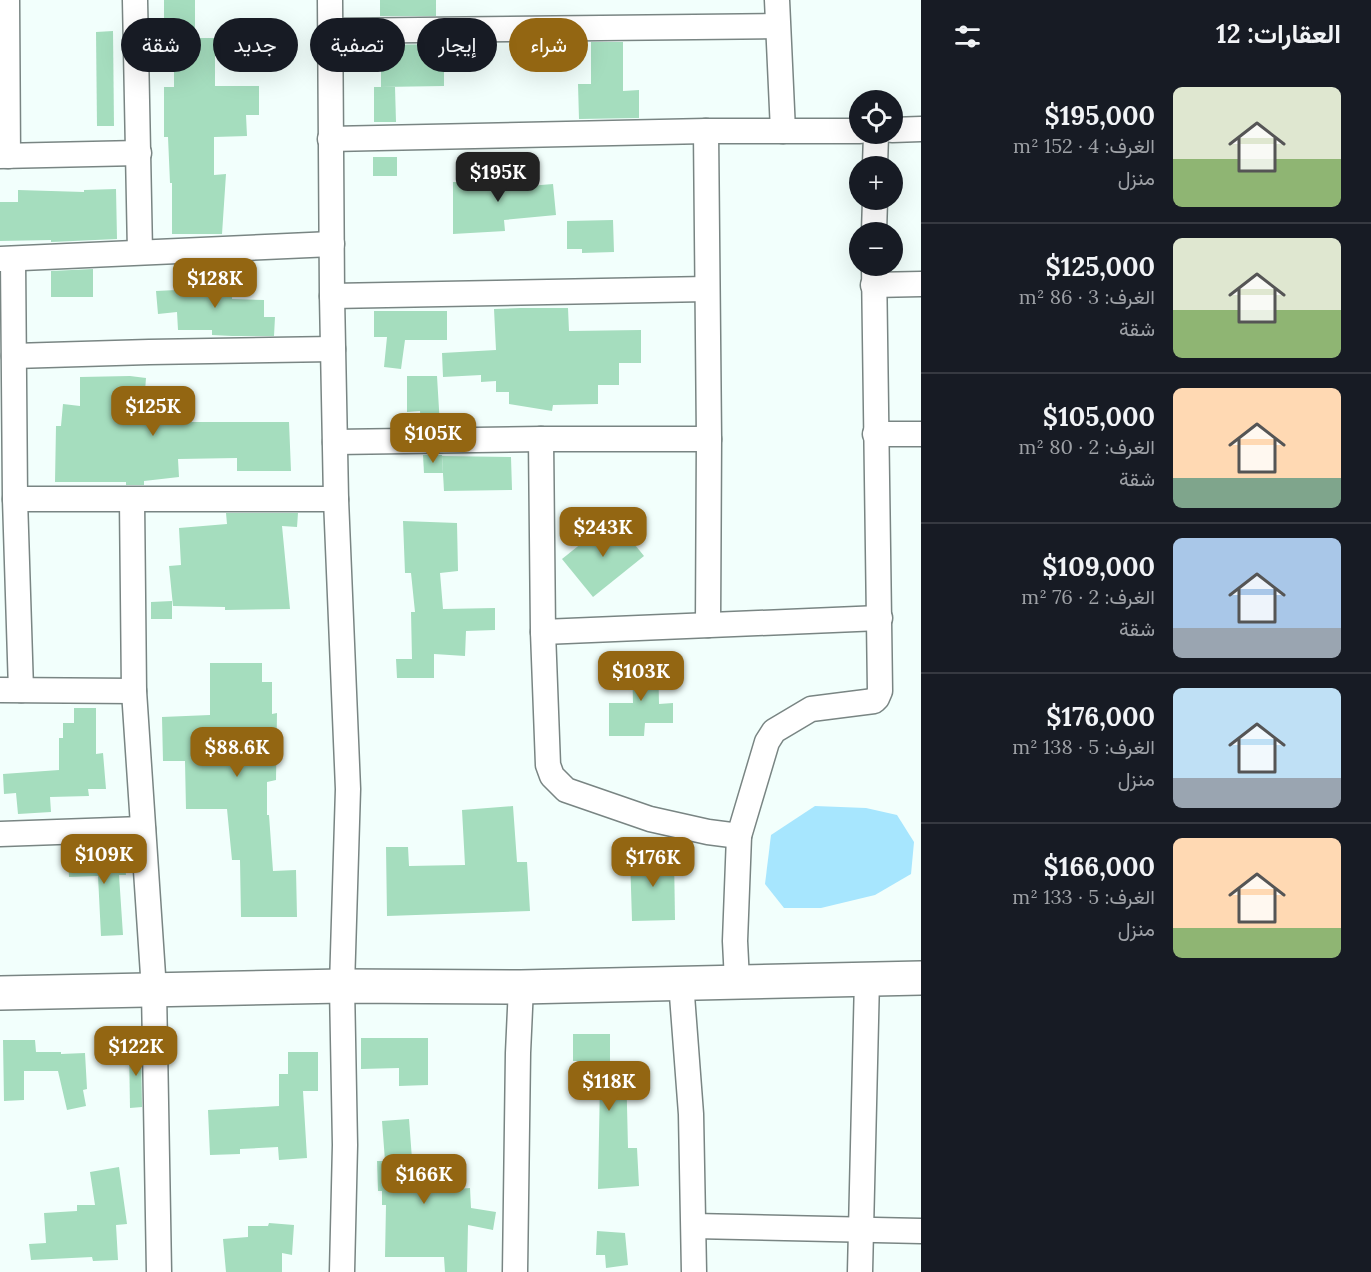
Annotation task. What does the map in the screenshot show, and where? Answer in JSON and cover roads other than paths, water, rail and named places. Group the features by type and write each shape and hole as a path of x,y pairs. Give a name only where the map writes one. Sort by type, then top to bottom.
{"highway":[{"path":"0,993 342,986 522,987 921,978"}],"street":[{"path":"7,0 4,156 139,153"},
{"path":"135,0 140,252"},
{"path":"330,0 330,18"},
{"path":"777,0 783,131"},
{"path":"405,30 777,26"},
{"path":"330,72 336,499 348,789 342,986 345,1145 342,1272"},
{"path":"903,130 921,129"},
{"path":"330,139 849,130"},
{"path":"706,131 708,625"},
{"path":"134,691 10,690 15,499 14,356 7,259 332,244"},
{"path":"737,981 735,941 739,836 767,742 774,731 810,709 867,702 878,699 880,691 874,276"},
{"path":"879,276 921,284"},
{"path":"332,296 707,289"},
{"path":"14,356 333,349"},
{"path":"875,434 921,434"},
{"path":"541,439 543,632 548,765 552,776 566,790 650,819 708,832 739,836"},
{"path":"335,442 709,439"},
{"path":"15,499 336,499"},
{"path":"132,500 134,691 154,990 159,1272"},
{"path":"543,632 880,618"},
{"path":"0,834 143,829"},
{"path":"860,1272 859,1230 867,979"},
{"path":"681,982 691,1114 694,1272"},
{"path":"515,1272 518,1053 522,987"},
{"path":"694,1227 921,1232"}],"water":[{"path":"815,806 866,808 897,815 914,842 911,874 875,895 821,908 784,908 765,884 771,835"}]}
